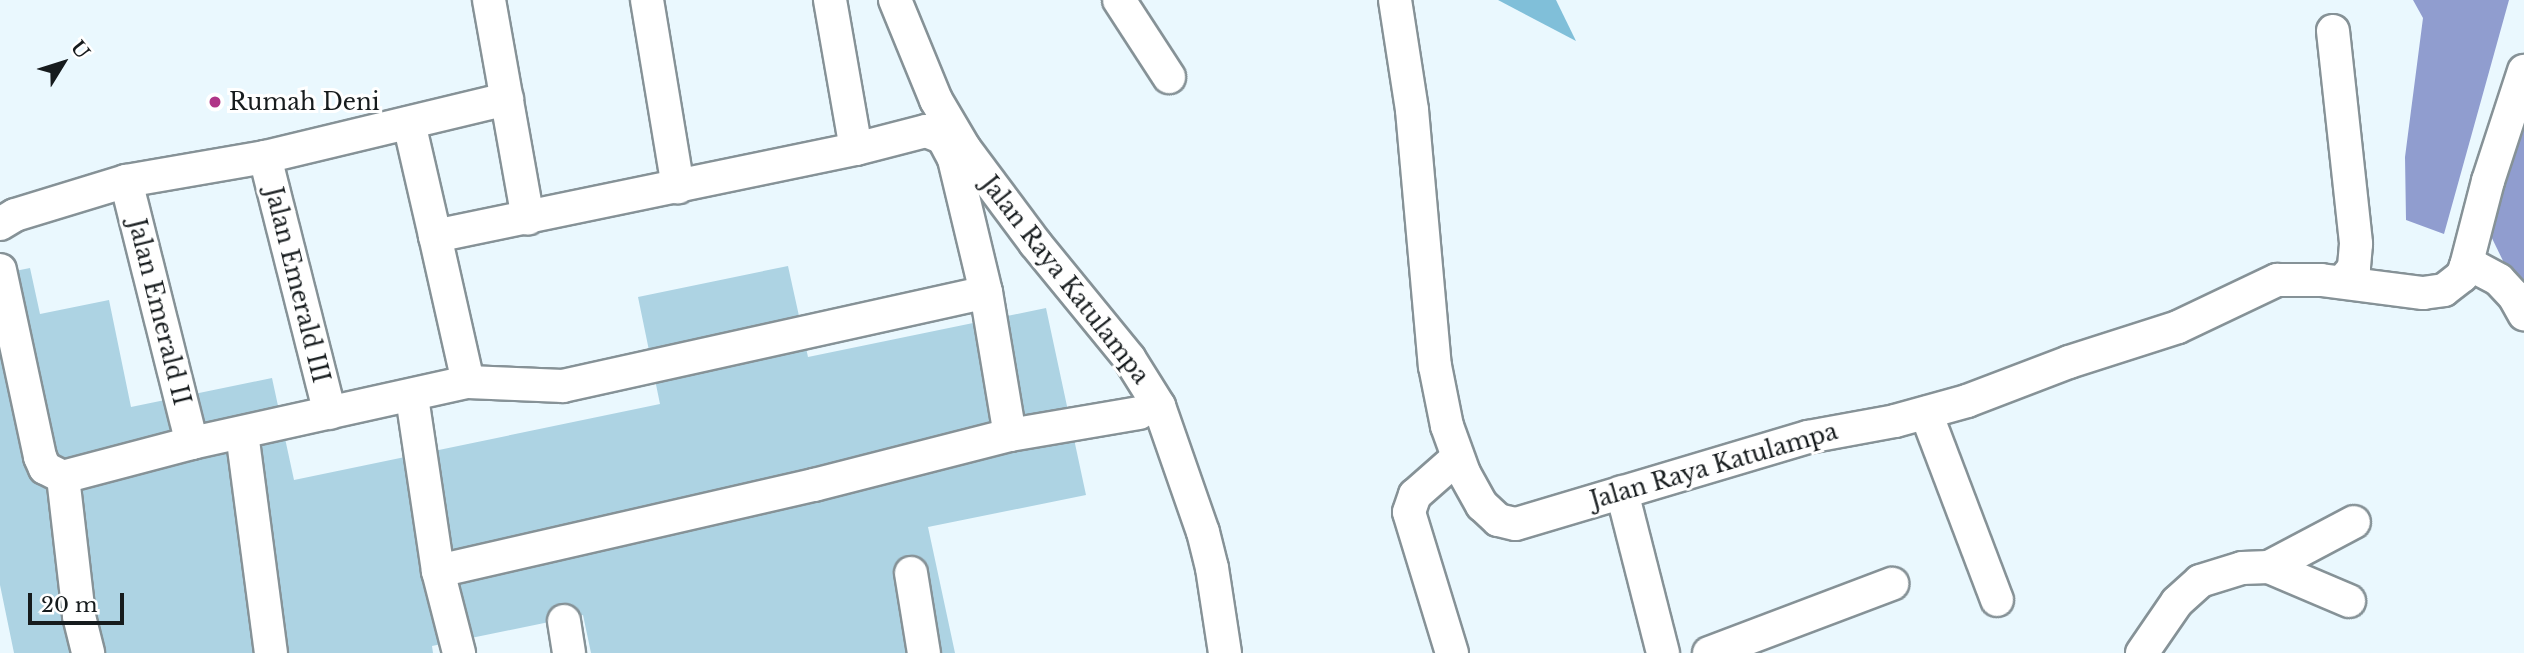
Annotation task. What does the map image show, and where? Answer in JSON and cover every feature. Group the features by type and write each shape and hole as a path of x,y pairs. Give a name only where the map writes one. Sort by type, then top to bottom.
{"street":[{"path":"489,0 528,219"},
{"path":"647,0 678,187"},
{"path":"831,0 856,149"},
{"name":"Jalan Raya Katulampa","path":"895,0 936,100 965,149 1026,232 1129,358 1159,406 1203,532 1212,568 1225,653"},
{"path":"1119,0 1169,77"},
{"name":"Jalan Raya Katulampa","path":"1395,0 1412,110 1435,366 1447,426 1457,458 1482,505 1498,520 1506,522 1516,524 1828,431 1895,421 1967,401 2069,362 2161,334 2277,280 2296,278 2343,281 2435,293 2453,285 2462,276 2466,262"},
{"path":"2333,31 2356,244 2354,268 2343,281"},
{"path":"2524,71 2492,167 2466,262 2499,280 2514,296 2524,314"},
{"path":"0,224 15,215 126,181 265,157 507,99"},
{"path":"409,123 468,383"},
{"path":"435,236 528,219 856,149 916,132 932,132 943,138 954,159 986,292 1010,435"},
{"name":"Jalan Emerald III","path":"265,157 330,413"},
{"name":"Jalan Emerald II","path":"126,181 192,443"},
{"path":"0,270 10,331 40,457 46,468 63,477 192,443 468,383 563,386 986,292"},
{"path":"412,397 438,571 459,653"},
{"path":"438,571 814,485 1010,435 1139,413"},
{"path":"1926,413 1997,600"},
{"path":"243,433 271,653"},
{"path":"1452,653 1409,512 1415,495 1457,458"},
{"path":"63,477 79,616 88,653"},
{"path":"1622,492 1663,653"},
{"path":"2142,653 2187,590 2216,575 2269,567 2354,522"},
{"path":"2269,567 2349,601"},
{"path":"911,573 924,653"},
{"path":"1709,653 1892,583"},
{"path":"564,621 569,653"}],"shaded area":[{"path":"1498,0 1556,0 1576,41"},
{"path":"2413,0 2509,0 2444,234 2406,220 2405,157 2423,18"},
{"path":"2524,127 2524,304 2488,230"},
{"path":"788,266 808,357 1046,308 1086,495 928,527 955,653 591,653 583,615 432,646 433,653 14,653 0,585 0,274 30,268 40,314 109,300 131,407 272,378 294,480 660,404 638,297"}],"place":[{"name":"Rumah Deni","path":"215,102"}]}
